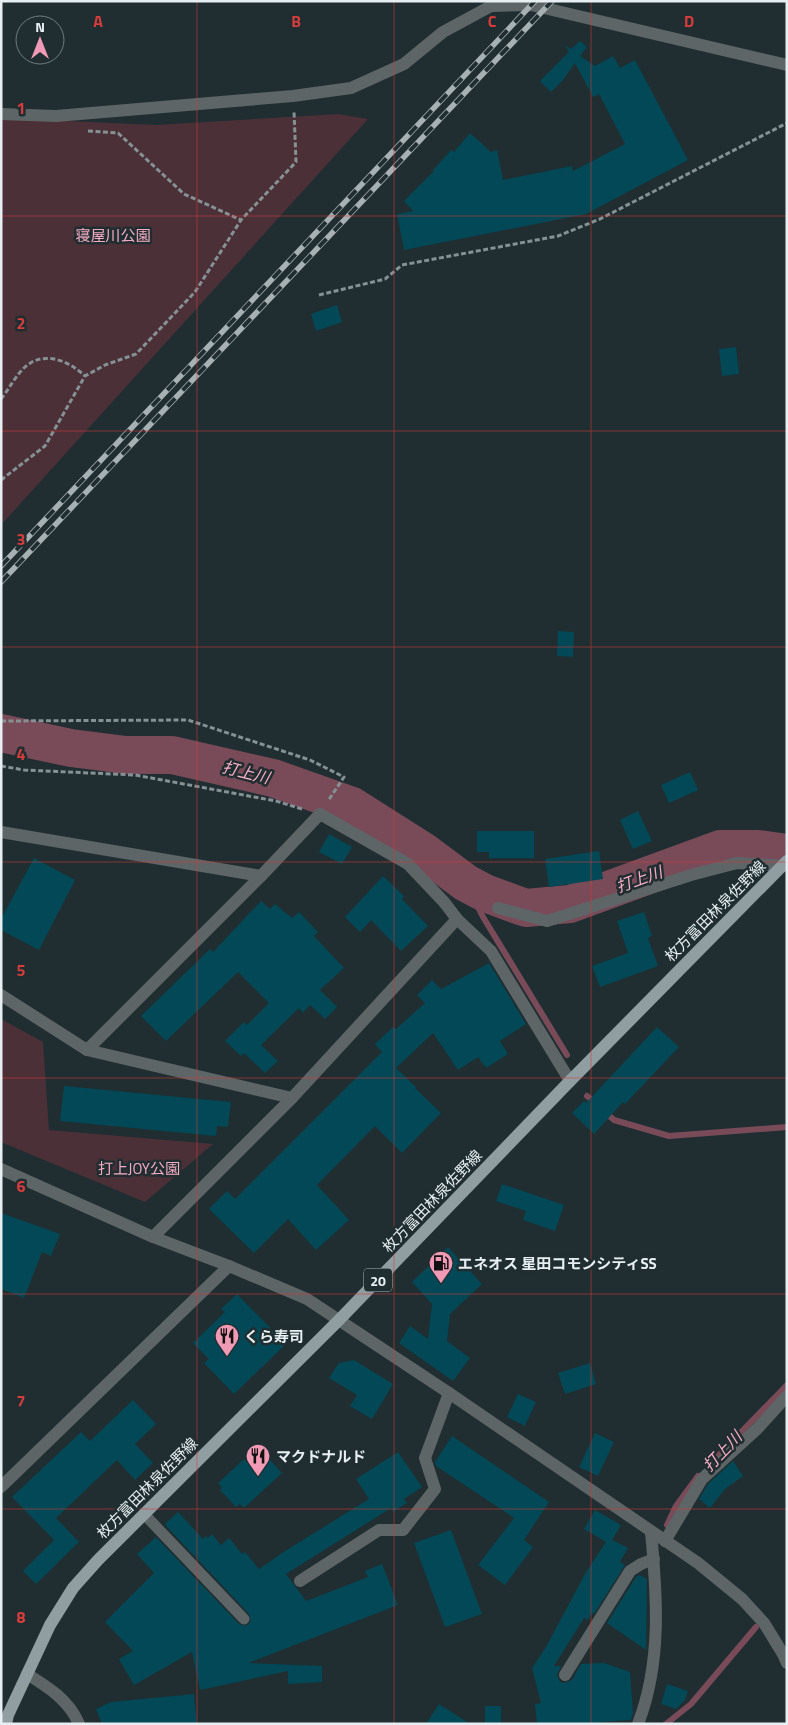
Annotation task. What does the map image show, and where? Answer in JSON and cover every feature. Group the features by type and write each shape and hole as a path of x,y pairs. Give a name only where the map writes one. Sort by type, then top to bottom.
{"main road":[{"name":"枚方富田林泉佐野線","path":"5,1716 50,1625 73,1588 144,1514 339,1320 570,1081 785,864"}],"street":[{"path":"1,114 56,116 293,96 351,88 404,64 443,32 492,6 531,5 787,65"},
{"path":"87,1050 261,876 320,814 408,864 444,902 456,919 492,951 570,1081"},
{"path":"1,832 261,876"},
{"path":"498,908 548,921 691,875 737,863 785,864"},
{"path":"153,1237 292,1098 456,919"},
{"path":"1,995 87,1050 292,1098"},
{"path":"1,1169 153,1237 229,1266 307,1300 339,1320 698,1563 764,1622 787,1663"},
{"path":"1,1488 229,1266"},
{"path":"300,1581 379,1530 402,1530 435,1489 425,1458 449,1393"},
{"path":"665,1541 702,1479 757,1429 787,1396"},
{"path":"638,1724 654,1669 657,1613 651,1532"},
{"path":"565,1675 630,1571 654,1559"},
{"path":"27,1674 55,1692 75,1714 79,1724"}],"lane":[{"path":"144,1514 244,1620"}],"path":[{"path":"1,480 45,446 85,376 105,365 136,354 195,292 241,220 296,162 293,96"},
{"path":"319,295 385,279 402,265 558,236 600,219 787,123"},
{"path":"79,131 118,133 184,194 241,220"},
{"path":"1,399 24,367 37,360 55,358 74,366 85,376"},
{"path":"1,721 188,720 310,760 344,777 320,814 276,801 135,775 24,770 1,766"}],"green space":[{"name":"寝屋川公園","path":"338,114 368,119 1,525 1,118 156,125"},
{"name":"打上JOY公園","path":"1,1019 43,1042 49,1130 213,1144 145,1202 1,1142"}],"building":[{"path":"580,41 587,47 580,56 595,66 613,56 620,68 635,60 688,160 586,214 404,250 397,214 413,211 404,201 434,171 451,150 454,152 470,133 491,152 497,150 503,180 572,166 573,171 625,144 599,94 593,97 575,63 563,80 551,92 540,81 569,52 565,45 571,49"},
{"path":"337,305 342,322 316,331 311,314"},
{"path":"736,347 739,374 722,376 719,349"},
{"path":"558,631 574,632 573,657 557,656"},
{"path":"690,772 698,790 669,803 661,785"},
{"path":"638,811 652,841 633,849 620,820"},
{"path":"477,831 534,831 534,858 489,858 489,852 477,852"},
{"path":"329,834 352,847 342,864 319,852"},
{"path":"599,851 603,879 549,887 545,859"},
{"path":"34,858 75,880 39,950 1,930 1,919"},
{"path":"383,876 404,896 402,899 428,926 401,951 371,920 360,932 345,917"},
{"path":"261,901 270,909 275,904 292,918 299,912 318,932 314,936 344,968 320,990 337,1007 325,1019 310,1005 303,1013 299,1008 261,1045 278,1061 265,1073 244,1053 241,1056 225,1041 244,1022 247,1025 269,1003 238,972 166,1041 141,1016 210,949 213,952"},
{"path":"644,912 652,936 648,938 658,966 600,987 592,966 628,953 617,921"},
{"path":"489,963 526,1024 500,1041 508,1054 486,1068 478,1057 458,1070 433,1033 396,1068 441,1113 402,1153 375,1126 317,1185 349,1220 316,1250 288,1219 254,1253 209,1209 227,1191 235,1199 382,1052 375,1044 393,1027 396,1029 425,1003 417,995 432,980 441,989"},
{"path":"657,1027 679,1047 625,1104 623,1102 594,1134 572,1113 584,1101 586,1103"},
{"path":"64,1086 231,1102 228,1127 217,1126 216,1136 60,1121"},
{"path":"502,1184 564,1205 555,1231 523,1220 526,1211 496,1201"},
{"path":"1,1213 60,1234 51,1256 42,1252 24,1298 1,1289"},
{"path":"448,1247 482,1284 450,1314 447,1341 470,1358 453,1381 399,1343 410,1326 428,1339 432,1304 412,1282"},
{"path":"237,1294 286,1344 234,1394 204,1363 209,1359 193,1343 225,1312 221,1309"},
{"path":"354,1360 393,1384 372,1419 350,1406 357,1395 329,1378 339,1363"},
{"path":"590,1363 596,1384 565,1394 558,1373"},
{"path":"518,1394 536,1402 525,1426 507,1417"},
{"path":"133,1400 156,1424 135,1444 153,1463 135,1480 117,1460 56,1518 79,1542 36,1584 23,1571 54,1540 12,1497 81,1432 90,1441"},
{"path":"595,1433 614,1442 598,1476 579,1467"},
{"path":"452,1436 549,1502 524,1540 533,1547 505,1585 478,1565 514,1518 436,1466 435,1462"},
{"path":"261,1450 282,1473 244,1508 240,1504 236,1507 220,1490 222,1488 218,1483 244,1459 248,1463"},
{"path":"398,1452 422,1487 404,1499 407,1503 393,1512 391,1508 286,1574 306,1601 368,1577 365,1571 382,1564 398,1605 248,1663 322,1666 322,1682 288,1684 288,1671 200,1690 192,1652 134,1685 119,1659 133,1651 105,1622 154,1573 137,1554 156,1537 239,1624 246,1626 251,1621 249,1614 167,1527 165,1524 178,1512 203,1539 206,1536 208,1538 212,1534 221,1545 229,1538 242,1554 245,1552 259,1569 369,1499 356,1479"},
{"path":"733,1461 743,1476 725,1489 710,1508 699,1499 708,1484"},
{"path":"595,1510 621,1525 612,1540 628,1548 620,1562 625,1565 594,1614 592,1613 588,1620 584,1618 554,1666 561,1666 557,1675 560,1682 564,1683 572,1680 581,1664 604,1663 630,1672 633,1713 631,1720 600,1722 601,1724 537,1724 535,1704 541,1703 532,1668 546,1647 586,1572 606,1542 584,1529"},
{"path":"451,1530 482,1614 445,1627 414,1543"},
{"path":"640,1575 647,1579 646,1650 607,1623 636,1577"},
{"path":"667,1684 688,1691 685,1700 676,1709 661,1704"},
{"path":"194,1694 197,1724 102,1724 96,1709 111,1702"},
{"path":"439,1704 470,1724 426,1724"},
{"path":"485,1706 501,1706 501,1724 485,1724"}],"waterway":[{"name":"打上川","path":"1,733 71,748 126,755 172,755 273,778 352,806 423,851 466,883 485,893 526,908 570,904 720,849 758,849 787,853"},
{"name":"打上川","path":"466,883 483,917 567,1055"},
{"name":"打上川","path":"587,1096 597,1104"},
{"name":"打上川","path":"604,1111 614,1120 669,1136 787,1127"},
{"name":"打上川","path":"716,1458 787,1385"},
{"name":"打上川","path":"667,1525 676,1506 698,1476"},
{"name":"打上川","path":"666,1724 691,1704 756,1627"}],"railway":[{"path":"1,566 535,1"},
{"path":"1,582 552,1"}],"place":[{"name":"エネオス 星田コモンシティSS","path":"441,1284"},
{"name":"くら寿司","path":"227,1357"},
{"name":"マクドナルド","path":"258,1477"}]}
